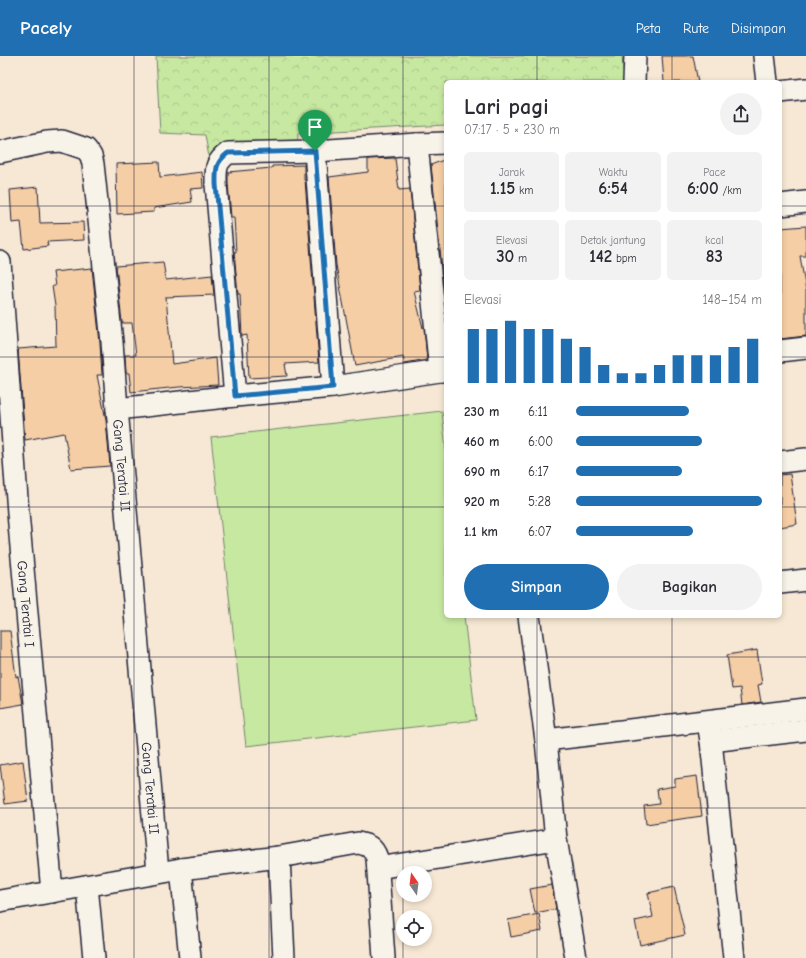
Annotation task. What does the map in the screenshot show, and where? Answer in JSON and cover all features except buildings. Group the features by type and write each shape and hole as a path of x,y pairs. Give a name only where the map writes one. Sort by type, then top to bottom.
{"street":[{"path":"634,80 635,56"},
{"path":"764,56 767,80"},
{"path":"782,92 806,89"},
{"name":"Gang Teratai II","path":"0,152 47,142 62,141 86,149 91,156 93,164 112,334 117,409 158,872"},
{"path":"235,396 216,184 218,163 221,158 228,153 315,151 444,143"},
{"path":"117,409 333,387 443,371 417,144"},
{"path":"315,151 333,387"},
{"path":"782,205 806,202"},
{"name":"Gang Teratai I","path":"0,262 9,507 52,892"},
{"path":"782,351 806,348"},
{"path":"782,462 806,459"},
{"path":"782,583 806,580"},
{"path":"529,618 546,740 556,839 576,958"},
{"path":"710,731 806,709"},
{"path":"546,740 710,731 806,730"},
{"path":"710,731 734,958"},
{"path":"378,868 556,839"},
{"path":"0,901 158,872 279,857 358,843 372,848 375,851 377,858 384,958"},
{"path":"279,857 284,958"},
{"path":"181,869 190,958"},
{"path":"87,886 94,958"}],"green space":[{"path":"156,56 622,56 624,80 444,80 444,125 298,133 297,157 210,163 205,135 160,133"},
{"path":"442,411 444,431 444,618 464,618 476,720 246,746 211,437"}],"route":[{"path":"315,151 333,387 235,396 216,184 218,163 221,158 228,153 315,151"}]}
